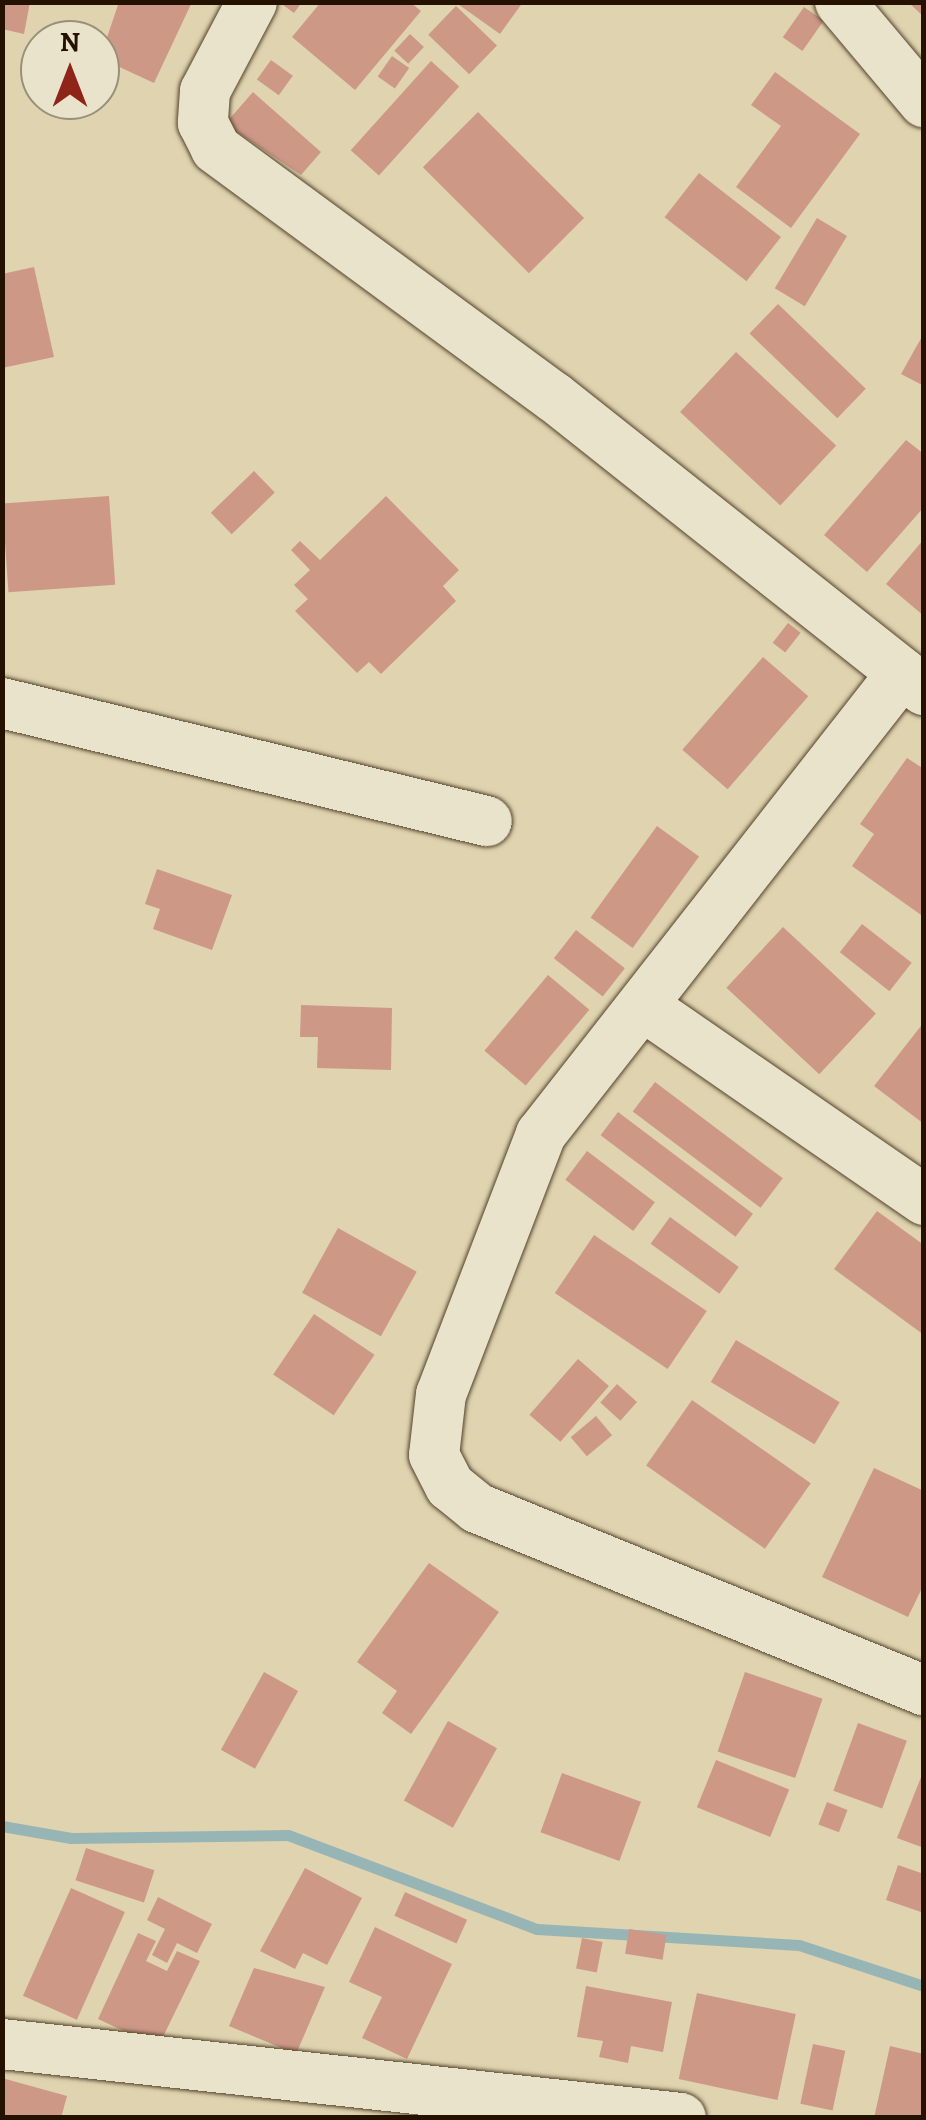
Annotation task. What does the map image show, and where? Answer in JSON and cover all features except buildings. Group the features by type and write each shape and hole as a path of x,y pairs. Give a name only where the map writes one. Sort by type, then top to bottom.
{"street":[{"path":"252,2 205,92 203,123 216,149 554,397 913,682 541,1134 512,1190 442,1394 434,1455 450,1486 476,1508 924,1690"},
{"path":"840,2 924,102"},
{"path":"2,702 487,820"},
{"path":"646,1008 924,1200"},
{"path":"2,2044 680,2118"}],"waterway":[{"path":"2,1826 71,1838 288,1835 537,1929 799,1945 924,1986"}]}
